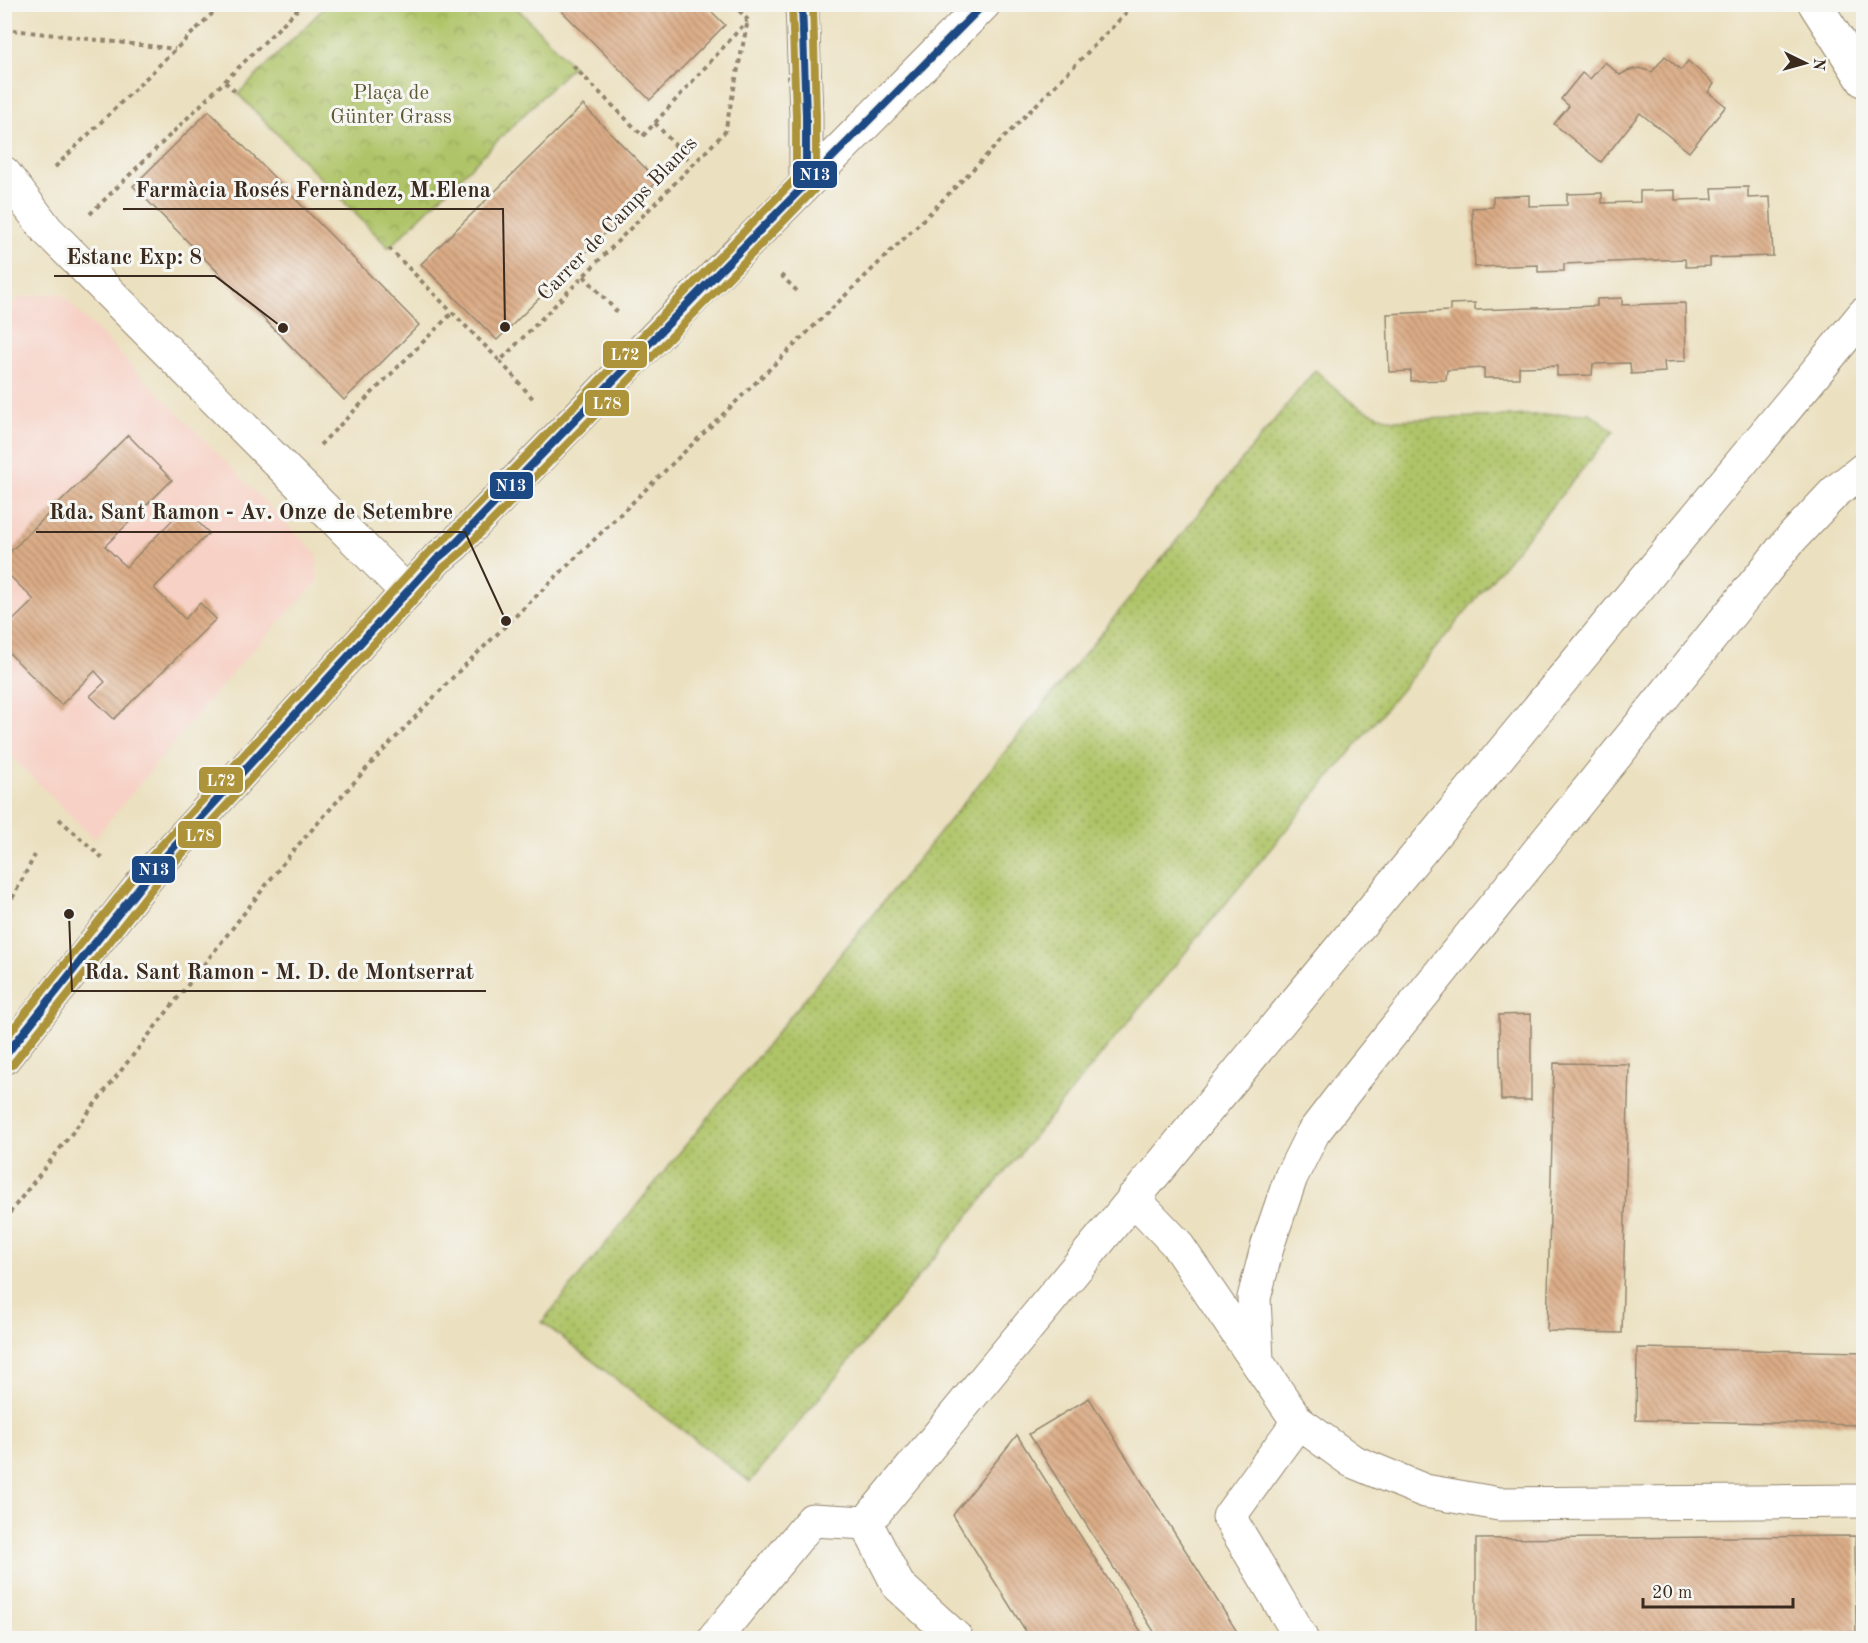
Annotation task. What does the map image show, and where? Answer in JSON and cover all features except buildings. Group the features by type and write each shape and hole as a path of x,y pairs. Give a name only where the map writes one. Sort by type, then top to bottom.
{"street":[{"path":"802,4 806,183"},
{"path":"4,1058 154,869 437,559 454,545 806,183 984,4"},
{"path":"1815,4 1863,81"},
{"path":"14,185 46,230 407,592"},
{"path":"866,1523 1863,314"},
{"path":"1257,1360 1254,1298 1268,1244 1291,1177 1313,1133 1789,541 1835,492 1863,469"},
{"path":"1133,1198 1176,1243 1298,1422 1352,1461 1425,1491 1499,1504 1863,1501"},
{"path":"1298,1422 1229,1517 1301,1638"},
{"path":"715,1638 812,1520 866,1523"},
{"path":"866,1523 898,1585 956,1638"}],"path":[{"path":"14,185 176,49 222,4"},
{"path":"60,244 303,4"},
{"path":"4,1220 292,852 366,769 456,674 926,217 1135,4"},
{"path":"734,5 748,20"},
{"name":"Carrer de Camps Blancs","path":"573,66 643,136 748,20"},
{"name":"Carrer de Camps Blancs","path":"500,361 725,132 748,20"},
{"path":"4,29 176,49"},
{"path":"225,82 238,94"},
{"path":"655,123 693,165"},
{"path":"389,248 500,361 563,432"},
{"path":"781,274 797,291"},
{"path":"584,276 648,345"},
{"path":"340,425 452,313"},
{"path":"59,819 138,890"},
{"path":"4,914 35,855"}],"shaded area":[{"path":"60,293 317,555 317,582 235,669 94,839 5,750 5,312 20,297"}],"green space":[{"name":"Plaça de Günter Grass","path":"327,5 514,5 573,66 389,248 238,94"},
{"path":"1315,370 1360,407 1381,417 1394,420 1590,413 1614,431 750,1482 542,1322"}],"transit line":[{"name":"L78","path":"792,4 796,183"},
{"name":"N13","path":"802,4 806,183"},
{"name":"L72","path":"813,4 816,183"},
{"name":"N13","path":"4,1057 154,869 437,559 454,545 702,289 984,4"},
{"name":"L72","path":"4,1040 146,862 429,552 447,537 798,176"},
{"name":"L78","path":"12,1065 162,876 444,567 462,552 814,190"}],"place":[{"name":"Farmàcia Rosés Fernàndez, M.Elena","path":"505,327"},
{"name":"Estanc Exp: 8","path":"283,328"},
{"name":"Rda. Sant Ramon - Av. Onze de Setembre","path":"506,621"},
{"name":"Rda. Sant Ramon - M. D. de Montserrat","path":"69,914"}]}
